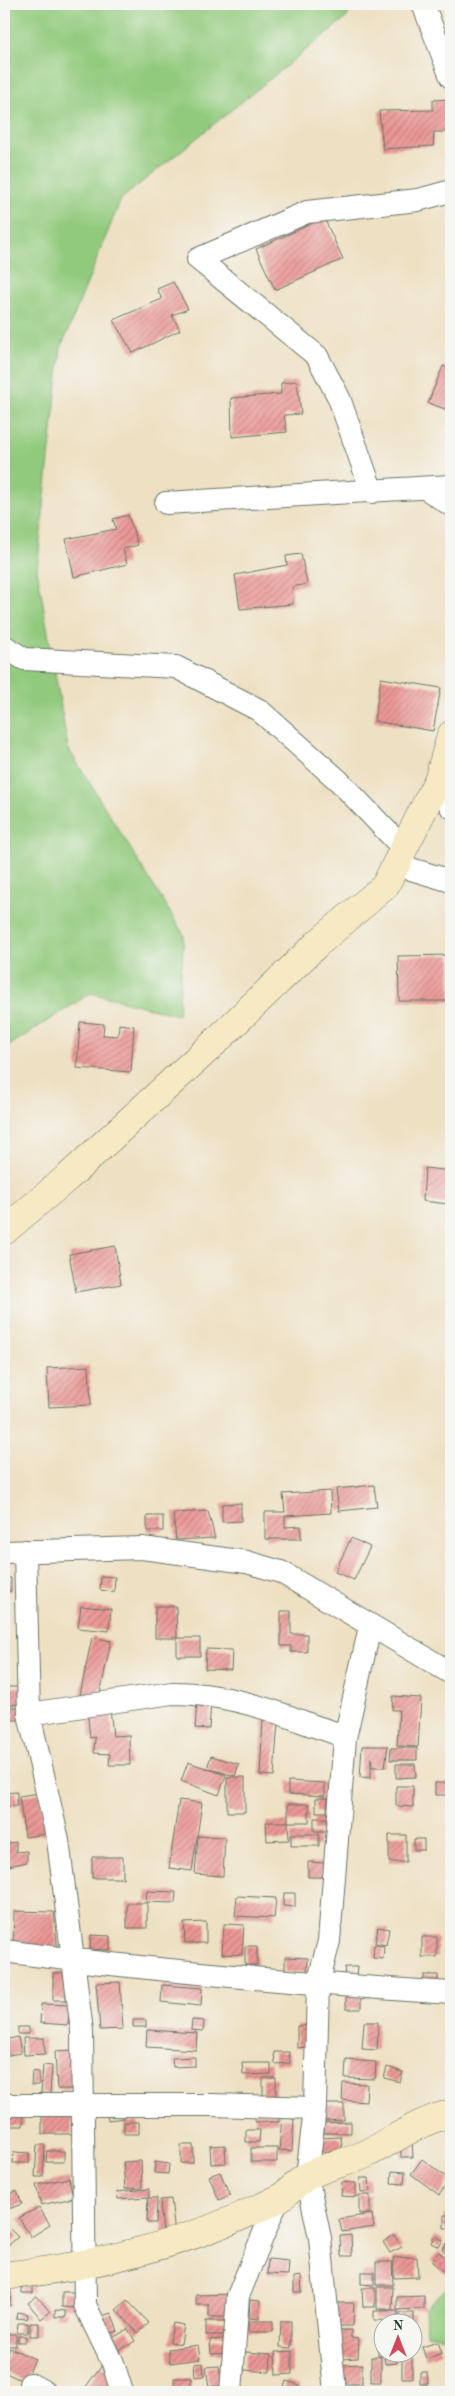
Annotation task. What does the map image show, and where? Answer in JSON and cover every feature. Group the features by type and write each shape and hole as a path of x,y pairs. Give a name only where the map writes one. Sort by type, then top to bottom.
{"street":[{"path":"422,4 451,76"},
{"path":"372,492 339,398 317,356 198,259 307,212 418,200 451,191"},
{"path":"166,503 427,489 451,486"},
{"path":"427,489 451,505"},
{"path":"4,646 24,659 176,667 259,710 339,781 401,846 385,886 317,944 212,1045 68,1177 4,1231"},
{"path":"394,864 439,778 451,735"},
{"path":"439,778 451,807"},
{"path":"394,864 451,881"},
{"path":"122,2392 113,2363 85,2305 82,2031 58,1840 29,1714 11,1553 142,1548 247,1562 281,1572 370,1627 451,1673"},
{"path":"335,2392 320,2238 307,2176 315,2108 318,1984 329,1941 345,1738 370,1627"},
{"path":"29,1714 172,1694 193,1693 216,1695 279,1712 309,1724 330,1729 345,1738"},
{"path":"4,1951 74,1961 318,1984 451,1993"},
{"path":"4,2105 82,2104 315,2108"},
{"path":"4,2276 54,2270 154,2248 213,2228 278,2199 307,2176 366,2154 406,2131 437,2117 451,2114"},
{"path":"231,2392 238,2296 278,2199"}],"green space":[{"path":"4,4 354,4 347,17 121,199 61,348 37,569 68,748 184,935 178,1015 91,993 4,1049"},
{"path":"451,2283 451,2338 426,2334 425,2309"}],"building":[{"path":"450,99 447,132 434,132 433,146 383,149 379,111 433,110 433,100"},
{"path":"324,218 343,259 275,290 256,249"},
{"path":"173,282 188,309 172,315 180,330 133,353 113,320 162,299 157,289"},
{"path":"443,366 451,370 451,411 428,403"},
{"path":"297,381 301,414 284,415 287,432 232,437 231,398 281,394 281,383"},
{"path":"128,515 138,545 123,549 127,564 74,577 66,539 116,529 113,519"},
{"path":"301,554 307,584 292,587 293,604 240,609 235,575 287,565 286,556"},
{"path":"381,678 441,688 433,731 374,721"},
{"path":"451,955 451,1001 399,1001 398,956"},
{"path":"80,1022 104,1024 103,1035 118,1036 119,1024 134,1026 131,1072 77,1068"},
{"path":"425,1168 451,1171 451,1217 448,1217 448,1204 423,1201"},
{"path":"115,1246 121,1284 76,1292 69,1254"},
{"path":"89,1366 91,1405 49,1407 47,1368"},
{"path":"374,1485 377,1507 339,1511 336,1489"},
{"path":"330,1491 331,1513 285,1516 285,1527 301,1526 301,1539 265,1539 265,1512 285,1512 283,1494"},
{"path":"241,1503 241,1521 222,1522 222,1504"},
{"path":"208,1511 215,1538 176,1540 173,1513"},
{"path":"147,1516 163,1516 163,1531 147,1531"},
{"path":"351,1538 370,1547 354,1580 335,1572"},
{"path":"101,1576 115,1577 114,1592 100,1590"},
{"path":"4,1578 11,1578 11,1591 4,1592"},
{"path":"81,1606 111,1609 109,1631 78,1628"},
{"path":"155,1606 176,1606 177,1638 155,1638"},
{"path":"281,1611 291,1611 291,1634 307,1634 307,1652 291,1652 291,1646 281,1646"},
{"path":"92,1637 111,1641 99,1699 80,1695"},
{"path":"177,1638 200,1638 200,1656 177,1656"},
{"path":"206,1649 232,1650 231,1670 205,1669"},
{"path":"4,1687 23,1687 23,1704 4,1705"},
{"path":"393,1696 421,1698 418,1747 397,1746 399,1710 392,1710"},
{"path":"197,1701 211,1702 209,1729 195,1728"},
{"path":"4,1707 22,1707 22,1720 4,1720"},
{"path":"110,1708 113,1736 129,1735 130,1765 109,1765 110,1754 94,1753 95,1737 90,1738 87,1710"},
{"path":"263,1719 278,1720 274,1776 260,1775"},
{"path":"4,1726 8,1726 7,1744 4,1744"},
{"path":"362,1746 388,1746 385,1767 372,1767 371,1757 371,1778 360,1777"},
{"path":"391,1748 417,1748 417,1760 390,1760"},
{"path":"211,1756 239,1764 235,1776 207,1768"},
{"path":"188,1762 226,1775 219,1795 181,1781"},
{"path":"396,1764 415,1764 416,1777 396,1778"},
{"path":"227,1777 245,1777 245,1812 227,1812"},
{"path":"288,1781 325,1783 325,1796 288,1794"},
{"path":"435,1783 448,1783 448,1795 435,1795"},
{"path":"396,1786 413,1786 413,1807 396,1806"},
{"path":"17,1792 17,1806 4,1807 4,1793"},
{"path":"40,1793 46,1834 25,1837 19,1796"},
{"path":"316,1798 328,1798 327,1812 316,1812"},
{"path":"179,1800 202,1803 192,1871 169,1868"},
{"path":"288,1804 309,1804 309,1822 288,1822"},
{"path":"314,1818 327,1818 327,1831 314,1831"},
{"path":"266,1822 288,1822 289,1840 267,1841"},
{"path":"291,1834 319,1834 319,1846 291,1846"},
{"path":"389,1835 406,1835 406,1862 389,1862"},
{"path":"198,1836 225,1837 223,1876 195,1874"},
{"path":"414,1839 424,1839 424,1850 414,1850"},
{"path":"16,1842 16,1852 27,1851 27,1862 4,1867 4,1844"},
{"path":"92,1857 123,1857 123,1878 92,1878"},
{"path":"308,1862 324,1863 324,1877 308,1877"},
{"path":"147,1891 176,1892 175,1903 146,1902"},
{"path":"284,1893 295,1893 295,1907 283,1906"},
{"path":"237,1896 276,1898 274,1918 235,1916"},
{"path":"127,1903 147,1903 147,1928 127,1928"},
{"path":"14,1911 54,1912 58,1954 13,1949"},
{"path":"206,1922 206,1943 185,1943 184,1923"},
{"path":"224,1924 244,1925 242,1955 222,1954"},
{"path":"378,1927 389,1929 386,1945 375,1943"},
{"path":"91,1935 110,1936 110,1950 90,1949"},
{"path":"422,1937 437,1937 437,1957 422,1957"},
{"path":"374,1945 384,1946 383,1959 373,1958"},
{"path":"245,1946 257,1946 257,1965 245,1965"},
{"path":"285,1957 308,1958 307,1972 285,1972"},
{"path":"345,1967 357,1967 356,1977 344,1977"},
{"path":"53,1973 66,1973 66,2000 53,2000"},
{"path":"424,1975 438,1975 438,1985 424,1985"},
{"path":"120,1982 123,2029 100,2030 96,1983"},
{"path":"162,1985 202,1988 201,2006 161,2002"},
{"path":"346,1994 361,1994 361,2009 346,2009"},
{"path":"41,2004 69,2005 68,2025 40,2023"},
{"path":"133,2020 146,2020 146,2027 133,2027"},
{"path":"192,2020 204,2021 203,2031 191,2030"},
{"path":"364,2022 378,2022 377,2050 362,2049"},
{"path":"309,2025 309,2047 297,2048 297,2026"},
{"path":"18,2027 29,2027 29,2034 18,2034"},
{"path":"147,2030 197,2033 196,2050 146,2047"},
{"path":"18,2037 21,2053 4,2056 4,2040"},
{"path":"23,2038 44,2038 45,2054 24,2055"},
{"path":"73,2050 74,2089 57,2089 55,2051"},
{"path":"274,2052 289,2052 290,2063 275,2064"},
{"path":"195,2057 195,2066 173,2067 172,2058"},
{"path":"346,2060 376,2062 375,2079 345,2078"},
{"path":"242,2063 271,2063 271,2074 243,2075"},
{"path":"43,2065 52,2066 50,2094 41,2093"},
{"path":"387,2067 403,2072 400,2082 384,2078"},
{"path":"32,2071 39,2072 39,2085 31,2085"},
{"path":"263,2078 276,2078 276,2099 263,2099"},
{"path":"343,2083 367,2084 366,2102 342,2100"},
{"path":"325,2104 344,2104 344,2120 325,2121"},
{"path":"4,2107 23,2107 23,2126 4,2126"},
{"path":"42,2108 72,2108 72,2134 42,2134"},
{"path":"123,2109 124,2118 108,2120 107,2111"},
{"path":"255,2113 279,2114 279,2122 255,2122"},
{"path":"282,2118 294,2119 292,2151 279,2150"},
{"path":"124,2122 139,2122 139,2134 124,2134"},
{"path":"351,2122 351,2133 324,2133 324,2123"},
{"path":"246,2130 260,2130 259,2142 246,2142"},
{"path":"341,2137 342,2150 320,2152 319,2138"},
{"path":"401,2141 412,2141 413,2157 401,2157"},
{"path":"37,2145 45,2145 43,2177 35,2177"},
{"path":"181,2145 193,2145 193,2163 181,2163"},
{"path":"225,2145 226,2163 211,2164 210,2146"},
{"path":"251,2148 277,2148 277,2162 251,2162"},
{"path":"47,2151 64,2151 64,2162 46,2162"},
{"path":"14,2152 29,2153 29,2163 13,2163"},
{"path":"422,2159 450,2180 439,2195 411,2174"},
{"path":"141,2161 142,2188 125,2189 123,2162"},
{"path":"155,2162 169,2164 168,2174 154,2173"},
{"path":"392,2171 405,2172 404,2184 391,2183"},
{"path":"220,2172 230,2195 219,2200 209,2176"},
{"path":"69,2178 73,2198 41,2205 36,2185"},
{"path":"360,2178 369,2178 370,2191 361,2192"},
{"path":"342,2182 356,2183 356,2197 341,2196"},
{"path":"149,2189 149,2197 118,2199 117,2192"},
{"path":"17,2191 22,2204 6,2210 4,2196"},
{"path":"359,2195 370,2195 370,2213 359,2214"},
{"path":"148,2198 157,2198 156,2223 147,2223"},
{"path":"171,2199 175,2234 163,2235 160,2200"},
{"path":"39,2207 50,2225 31,2237 19,2218"},
{"path":"372,2214 374,2227 342,2232 339,2219"},
{"path":"444,2215 451,2215 451,2228 444,2228"},
{"path":"7,2226 18,2237 4,2249 4,2229"},
{"path":"351,2235 352,2256 341,2256 340,2236"},
{"path":"394,2235 402,2247 390,2253 383,2242"},
{"path":"434,2236 443,2240 439,2247 431,2243"},
{"path":"447,2243 451,2246 451,2258 442,2250"},
{"path":"439,2252 451,2262 451,2278 431,2261"},
{"path":"417,2257 418,2277 394,2278 393,2258"},
{"path":"268,2259 289,2261 288,2275 267,2274"},
{"path":"376,2262 392,2262 393,2285 376,2285"},
{"path":"361,2272 374,2272 374,2285 361,2284"},
{"path":"301,2276 302,2292 294,2292 294,2277"},
{"path":"22,2283 33,2284 33,2293 22,2293"},
{"path":"377,2287 393,2287 392,2310 377,2309"},
{"path":"362,2288 375,2288 375,2307 363,2307"},
{"path":"4,2290 11,2291 10,2306 4,2305"},
{"path":"62,2292 78,2292 78,2308 62,2307"},
{"path":"235,2294 235,2317 209,2317 209,2305 196,2305 196,2295"},
{"path":"37,2296 50,2312 41,2319 28,2303"},
{"path":"424,2296 424,2309 397,2310 397,2297"},
{"path":"127,2300 149,2323 138,2333 116,2310"},
{"path":"250,2300 260,2301 259,2319 249,2318"},
{"path":"337,2303 354,2303 353,2326 337,2326"},
{"path":"55,2310 66,2311 66,2317 55,2317"},
{"path":"374,2311 398,2311 398,2314 374,2314"},
{"path":"17,2312 28,2314 27,2319 16,2318"},
{"path":"111,2313 118,2331 105,2335 99,2317"},
{"path":"206,2321 229,2321 229,2335 206,2335"},
{"path":"248,2321 273,2321 273,2332 248,2332"},
{"path":"281,2321 291,2321 291,2348 280,2347"},
{"path":"18,2323 28,2323 28,2333 17,2333"},
{"path":"30,2323 39,2323 39,2336 30,2336"},
{"path":"173,2323 184,2325 181,2344 170,2342"},
{"path":"128,2329 135,2341 119,2351 111,2339"},
{"path":"340,2330 351,2330 351,2338 359,2339 358,2358 342,2359"},
{"path":"4,2334 16,2334 16,2346 4,2346"},
{"path":"18,2336 26,2336 26,2342 18,2342"},
{"path":"231,2338 231,2353 211,2354 210,2340"},
{"path":"438,2342 442,2353 426,2359 422,2347"},
{"path":"198,2345 200,2359 170,2363 168,2349"},
{"path":"10,2348 35,2359 25,2382 4,2372 4,2364"},
{"path":"292,2351 292,2374 276,2375 275,2352"},
{"path":"245,2352 271,2354 270,2372 244,2370"},
{"path":"372,2357 372,2364 381,2364 381,2382 371,2382"},
{"path":"203,2363 204,2376 195,2377 194,2364"},
{"path":"362,2364 362,2384 342,2384 341,2365"},
{"path":"402,2364 412,2364 412,2378 402,2378"},
{"path":"101,2366 115,2376 104,2392 82,2392"},
{"path":"219,2366 220,2374 229,2373 230,2385 209,2387 206,2367"},
{"path":"420,2372 427,2372 428,2384 420,2384"},
{"path":"174,2378 191,2378 191,2388 174,2388"},
{"path":"286,2381 300,2385 298,2392 283,2390"},
{"path":"373,2386 374,2392 359,2392 359,2387"},
{"path":"344,2387 357,2387 357,2392 344,2392"}]}
